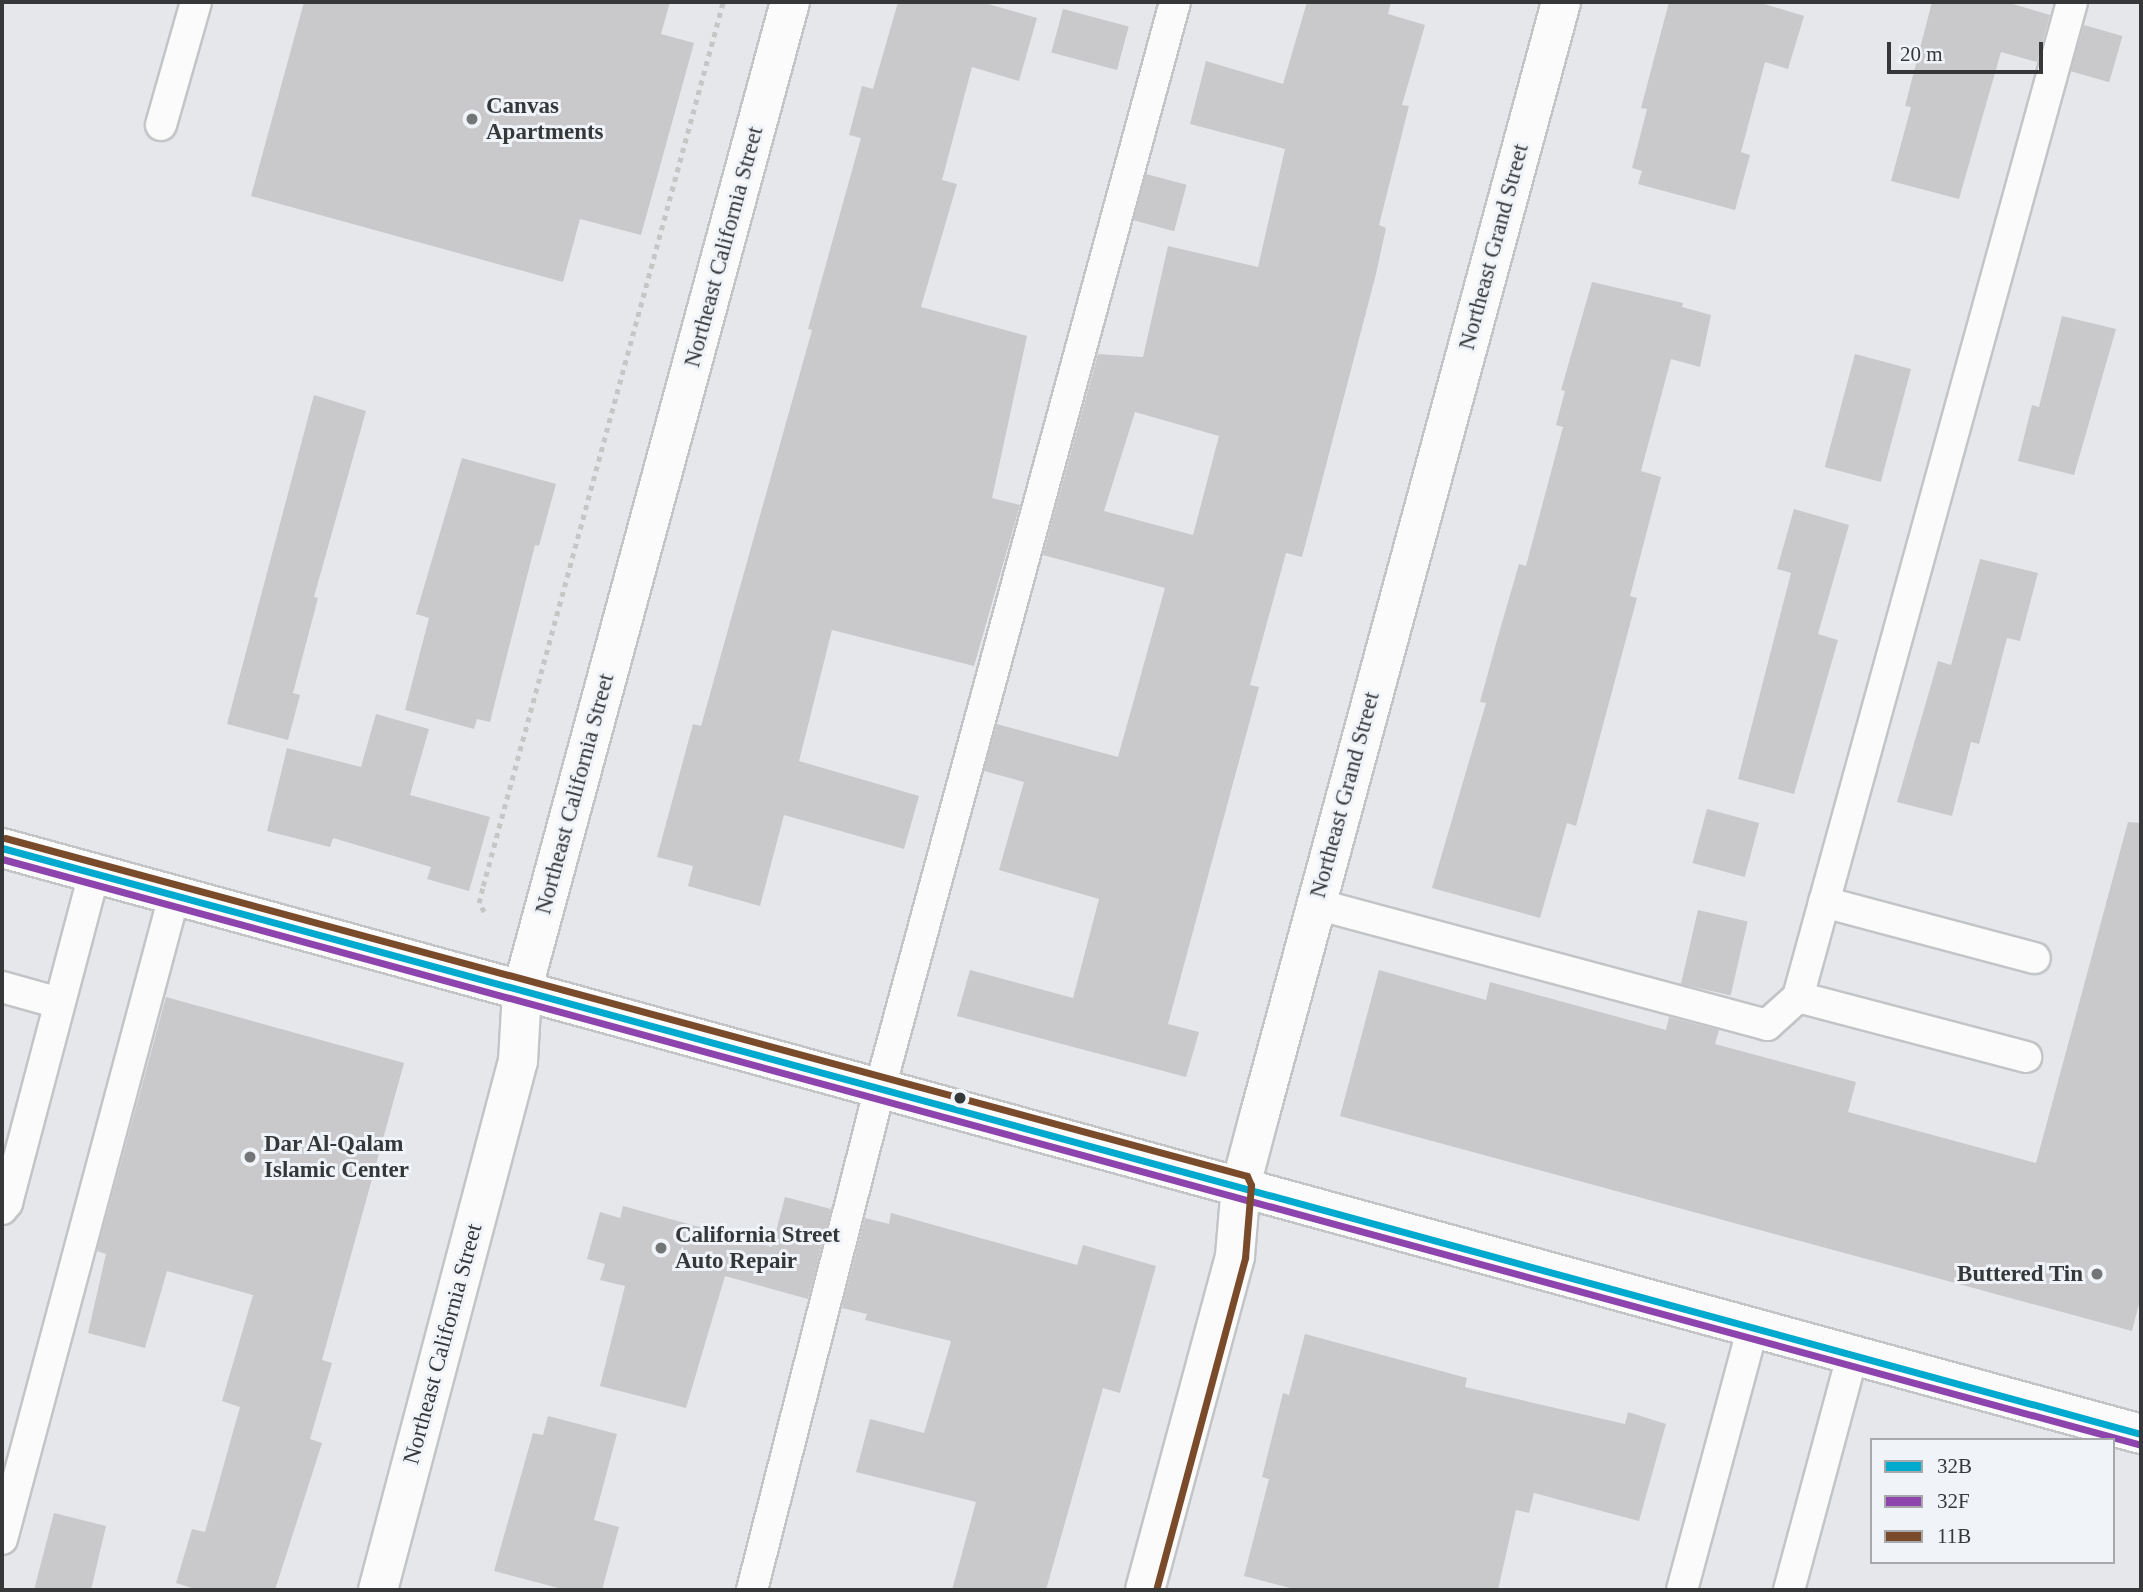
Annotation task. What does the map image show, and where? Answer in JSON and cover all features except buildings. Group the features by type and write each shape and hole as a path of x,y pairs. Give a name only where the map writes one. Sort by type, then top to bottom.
{"street":[{"name":"Northeast California Street","path":"378,1590 518,1061 522,991 790,2"},
{"name":"Northeast Grand Street","path":"1145,1590 1235,1256 1241,1185 1561,2"},
{"path":"2,848 1241,1185 2141,1434"}],"lane":[{"path":"161,125 196,2"},
{"path":"752,1590 880,1088 1175,2"},
{"path":"1316,904 1768,1025 1798,996 2072,2"},
{"path":"2,1209 7,1203 94,873"},
{"path":"2,1539 174,896"},
{"path":"1824,902 2035,958"},
{"path":"2,987 59,1003"},
{"path":"1798,996 2026,1057"},
{"path":"1682,1590 1753,1326"},
{"path":"1788,1590 1853,1353"}],"path":[{"path":"484,912 479,903 483,886 723,2"}],"transit line":[{"name":"11B","path":"5,838 1247,1176 1251,1185 1245,1258 1156,1590"},
{"name":"32B","path":"2,848 2141,1434"},
{"name":"32F","path":"2,859 2138,1444"}],"place":[{"name":"Canvas Apartments","path":"472,119"},
{"name":"Dar Al-Qalam Islamic Center","path":"250,1157"},
{"name":"California Street Auto Repair","path":"661,1248"},
{"name":"Buttered Tin","path":"2097,1274"}]}
